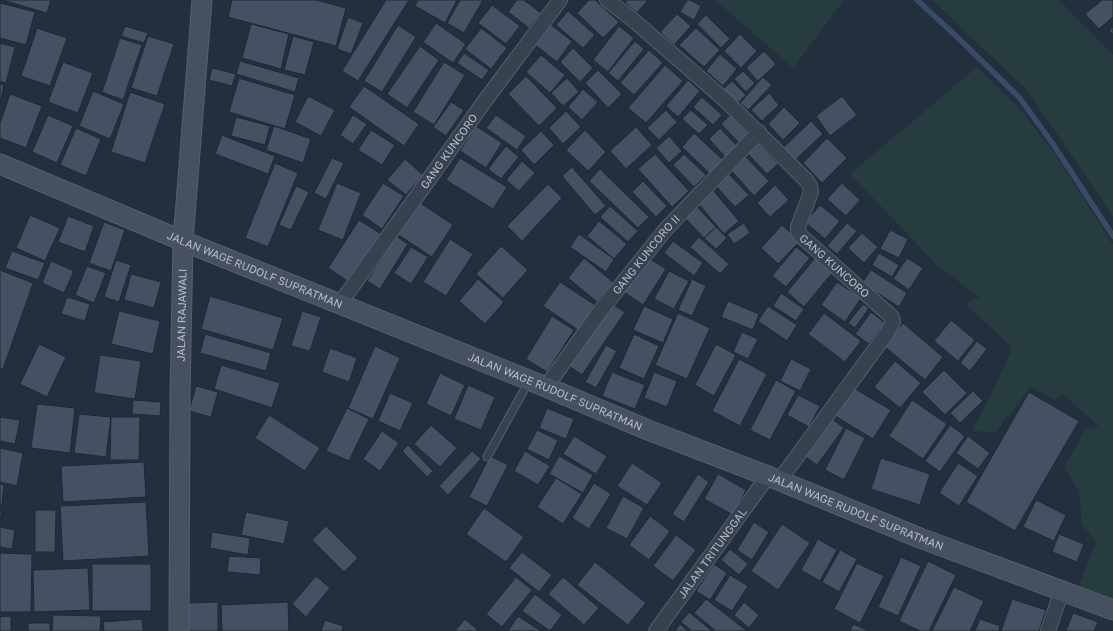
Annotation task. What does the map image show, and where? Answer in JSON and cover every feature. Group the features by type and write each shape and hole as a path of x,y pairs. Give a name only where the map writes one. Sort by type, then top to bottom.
{"main road":[{"name":"JALAN RAJAWALI","path":"179,631 180,403 183,242 202,0"},
{"name":"JALAN WAGE RUDOLF SUPRATMAN","path":"0,164 183,242 648,430 920,538 1113,610"}],"street":[{"name":"GANG KUNCORO","path":"339,305 487,98 560,0"},
{"name":"GANG KUNCORO","path":"607,0 632,19 724,99 807,181 811,192 798,227 798,232 885,309 892,317 893,322 887,333 774,479"},
{"name":"GANG KUNCORO II","path":"537,384 601,310 666,228 759,132"},
{"name":"JALAN TRITUNGGAL","path":"656,631 774,479"},
{"path":"1048,631 1062,590"}],"lane":[{"path":"487,456 537,384"}],"green space":[{"path":"715,0 844,0 793,68"},
{"path":"932,0 1059,0 1113,55 1113,217 1027,90"},
{"path":"977,67 1024,114 1053,151 1113,245 1113,602 1093,594 1079,585 1096,542 1082,524 1079,491 1064,467 1085,430 1099,427 1062,393 1055,400 1030,386 1022,399 995,432 972,431 994,389 1012,348 966,304 979,297 937,265 850,174"}],"building":[{"path":"2,0 51,0 47,13"},
{"path":"232,0 316,0 346,8 336,46 228,17"},
{"path":"386,0 409,0 358,81 342,71"},
{"path":"418,0 457,0 445,23 415,6"},
{"path":"460,0 483,0 464,33 447,23"},
{"path":"517,0 524,0 541,13 529,28 508,12"},
{"path":"589,0 595,0 619,22 603,38 577,13"},
{"path":"627,0 648,0 637,13 625,3"},
{"path":"687,0 701,6 694,20 680,12"},
{"path":"1102,0 1113,0 1113,17 1099,29 1085,14"},
{"path":"0,3 35,12 26,45 0,38"},
{"path":"492,5 520,26 506,44 478,23"},
{"path":"568,11 595,35 583,48 556,25"},
{"path":"677,14 691,26 674,45 660,32"},
{"path":"706,15 730,39 721,48 697,24"},
{"path":"348,17 363,23 351,54 337,49"},
{"path":"436,23 466,44 453,63 423,42"},
{"path":"251,24 289,34 281,69 242,58"},
{"path":"550,24 572,41 557,62 534,44"},
{"path":"398,25 416,37 382,92 364,81"},
{"path":"125,26 148,33 144,43 121,36"},
{"path":"619,26 634,38 608,72 593,60"},
{"path":"1113,27 1113,35 1109,30"},
{"path":"37,28 67,38 50,86 21,76"},
{"path":"481,28 507,48 491,69 465,49"},
{"path":"696,28 720,50 704,67 679,45"},
{"path":"740,34 757,51 741,68 724,51"},
{"path":"148,36 174,44 157,96 131,88"},
{"path":"293,36 314,42 305,75 284,70"},
{"path":"120,38 142,45 123,100 102,92"},
{"path":"635,41 644,49 618,81 608,73"},
{"path":"0,43 15,47 6,83 0,81"},
{"path":"420,46 439,60 407,108 387,94"},
{"path":"573,48 593,68 580,82 560,62"},
{"path":"649,50 663,63 634,95 620,83"},
{"path":"764,51 776,64 758,81 746,68"},
{"path":"464,53 489,70 482,80 457,63"},
{"path":"720,54 737,69 723,86 706,71"},
{"path":"541,55 565,75 550,93 526,72"},
{"path":"240,61 299,78 295,92 236,74"},
{"path":"63,62 93,73 78,113 48,102"},
{"path":"444,62 465,75 434,125 413,112"},
{"path":"665,65 683,81 646,123 628,108"},
{"path":"212,68 236,74 232,86 209,80"},
{"path":"598,70 622,94 608,108 585,83"},
{"path":"743,71 755,83 746,92 734,79"},
{"path":"526,76 557,108 539,126 508,94"},
{"path":"763,77 772,85 748,110 740,103"},
{"path":"239,78 295,95 285,129 229,112"},
{"path":"567,78 579,92 563,106 551,93"},
{"path":"688,80 700,91 678,117 666,106"},
{"path":"732,81 746,95 736,105 722,90"},
{"path":"0,84 4,85 0,104"},
{"path":"364,86 419,124 404,146 349,107"},
{"path":"583,89 598,102 582,120 568,107"},
{"path":"93,91 124,104 110,139 79,126"},
{"path":"130,92 165,104 145,163 111,152"},
{"path":"769,93 779,105 762,121 751,110"},
{"path":"10,94 42,106 26,148 0,138 0,123"},
{"path":"308,96 335,110 321,136 295,122"},
{"path":"842,96 857,115 830,136 816,116"},
{"path":"702,97 722,115 713,125 693,107"},
{"path":"451,102 464,110 446,136 433,127"},
{"path":"784,107 800,123 783,140 768,124"},
{"path":"666,110 677,122 659,140 647,128"},
{"path":"691,110 708,125 699,134 682,119"},
{"path":"566,111 581,127 563,144 549,128"},
{"path":"48,115 73,126 57,163 32,152"},
{"path":"353,115 367,124 353,144 340,135"},
{"path":"496,115 526,136 517,150 486,128"},
{"path":"730,115 749,135 740,144 721,124"},
{"path":"236,117 270,126 265,145 231,136"},
{"path":"811,121 823,134 794,161 782,149"},
{"path":"274,126 311,139 303,163 266,150"},
{"path":"476,126 502,143 486,168 460,151"},
{"path":"636,127 652,145 626,169 610,151"},
{"path":"76,128 101,139 86,176 60,165"},
{"path":"720,128 739,148 727,159 709,139"},
{"path":"371,130 395,145 382,165 358,150"},
{"path":"585,130 606,152 588,171 566,150"},
{"path":"541,131 554,145 534,165 521,150"},
{"path":"694,133 723,160 710,174 682,147"},
{"path":"222,135 275,156 268,174 215,154"},
{"path":"669,136 682,151 669,163 656,148"},
{"path":"827,138 847,158 822,183 803,163"},
{"path":"757,142 778,164 767,174 746,152"},
{"path":"506,146 519,157 501,179 488,169"},
{"path":"655,154 689,191 672,207 638,169"},
{"path":"684,154 706,175 694,187 673,165"},
{"path":"743,154 769,181 754,196 729,168"},
{"path":"332,158 344,163 326,199 314,193"},
{"path":"460,158 507,187 493,209 446,180"},
{"path":"405,159 423,175 406,195 387,180"},
{"path":"522,161 535,173 519,191 506,180"},
{"path":"275,163 298,173 268,247 245,238"},
{"path":"572,167 606,206 595,215 562,176"},
{"path":"600,169 649,217 638,228 589,181"},
{"path":"728,173 749,195 735,207 715,185"},
{"path":"643,181 667,206 656,217 632,192"},
{"path":"337,183 361,193 343,240 318,230"},
{"path":"383,183 404,196 382,229 362,215"},
{"path":"842,183 860,200 846,216 827,199"},
{"path":"548,184 562,198 522,241 507,226"},
{"path":"775,185 789,200 770,217 757,203"},
{"path":"296,186 309,192 291,230 279,225"},
{"path":"712,189 739,221 724,234 697,202"},
{"path":"419,202 453,225 432,257 397,234"},
{"path":"695,205 716,227 704,238 684,217"},
{"path":"820,205 840,221 825,239 805,222"},
{"path":"610,206 638,231 628,242 600,217"},
{"path":"30,215 60,228 45,261 16,248"},
{"path":"68,216 94,226 85,252 58,242"},
{"path":"359,220 381,234 349,282 328,268"},
{"path":"599,221 627,244 614,259 587,236"},
{"path":"104,222 125,230 111,271 89,263"},
{"path":"744,223 750,233 734,244 727,234"},
{"path":"847,223 857,231 837,254 827,246"},
{"path":"782,225 800,241 778,264 761,248"},
{"path":"716,227 727,238 716,249 704,238"},
{"path":"890,230 908,239 899,258 880,249"},
{"path":"862,233 878,247 864,263 848,248"},
{"path":"579,234 614,259 606,272 570,247"},
{"path":"396,236 408,244 380,289 367,281"},
{"path":"699,237 729,264 720,274 690,247"},
{"path":"450,239 473,254 446,296 423,282"},
{"path":"673,241 703,263 694,276 664,253"},
{"path":"501,246 528,270 503,298 476,274"},
{"path":"411,247 428,257 411,284 394,273"},
{"path":"796,247 810,258 786,287 772,276"},
{"path":"12,251 45,263 38,280 5,268"},
{"path":"879,253 899,265 892,277 872,265"},
{"path":"647,257 666,269 643,305 624,292"},
{"path":"584,258 614,283 597,302 568,278"},
{"path":"815,258 832,273 804,307 787,292"},
{"path":"907,258 923,268 909,290 893,279"},
{"path":"116,260 131,265 119,302 104,297"},
{"path":"51,261 74,271 64,293 42,283"},
{"path":"87,266 106,273 94,303 75,295"},
{"path":"0,270 33,283 3,369 0,368"},
{"path":"871,270 907,293 899,307 862,283"},
{"path":"669,271 689,281 674,309 654,299"},
{"path":"131,274 161,282 154,308 124,300"},
{"path":"478,279 504,302 485,324 459,301"},
{"path":"692,279 706,286 692,316 678,310"},
{"path":"560,282 595,305 578,330 543,306"},
{"path":"837,282 861,298 845,322 821,305"},
{"path":"781,293 804,309 796,321 773,306"},
{"path":"210,296 283,318 273,350 201,329"},
{"path":"67,297 90,304 85,321 61,314"},
{"path":"728,301 759,314 753,330 721,317"},
{"path":"612,304 625,312 582,375 569,366"},
{"path":"863,304 869,308 855,328 848,323"},
{"path":"644,306 673,319 663,343 633,330"},
{"path":"768,306 797,325 787,341 758,321"},
{"path":"119,311 160,321 153,354 111,344"},
{"path":"302,311 321,317 310,351 291,346"},
{"path":"871,312 885,323 869,344 855,334"},
{"path":"678,313 710,328 687,379 655,365"},
{"path":"824,313 861,341 845,362 808,334"},
{"path":"552,316 574,330 547,372 526,359"},
{"path":"951,320 975,340 958,361 934,341"},
{"path":"903,323 943,357 925,380 884,346"},
{"path":"742,332 758,339 748,359 733,352"},
{"path":"205,334 271,353 266,371 200,353"},
{"path":"634,334 659,346 644,379 619,368"},
{"path":"977,341 987,349 970,371 960,363"},
{"path":"39,344 66,357 47,397 20,384"},
{"path":"716,344 736,355 714,396 695,385"},
{"path":"606,345 617,351 596,388 585,382"},
{"path":"375,346 400,358 373,419 348,408"},
{"path":"330,348 357,358 349,382 322,372"},
{"path":"100,355 141,361 135,399 94,393"},
{"path":"739,359 767,374 740,426 712,411"},
{"path":"791,359 811,369 800,391 780,381"},
{"path":"895,361 921,383 900,408 874,387"},
{"path":"221,365 280,383 272,408 214,389"},
{"path":"944,370 967,393 945,415 922,392"},
{"path":"612,372 645,385 635,409 602,396"},
{"path":"654,372 677,381 667,407 644,398"},
{"path":"440,373 465,385 451,416 426,404"},
{"path":"776,380 796,391 770,440 750,430"},
{"path":"468,385 495,397 481,430 454,419"},
{"path":"196,386 218,392 211,417 189,411"},
{"path":"852,387 891,410 873,439 835,416"},
{"path":"973,391 983,401 960,423 950,413"},
{"path":"1029,392 1079,421 1015,531 966,502"},
{"path":"390,393 413,403 400,431 378,421"},
{"path":"798,395 820,406 809,427 787,415"},
{"path":"133,400 161,402 160,416 132,414"},
{"path":"912,400 947,424 923,459 889,436"},
{"path":"37,404 75,408 70,453 31,448"},
{"path":"347,408 369,419 349,461 326,451"},
{"path":"547,408 574,419 566,439 539,428"},
{"path":"79,414 111,417 106,457 74,453"},
{"path":"269,415 320,448 305,471 255,438"},
{"path":"0,417 20,420 15,444 0,441"},
{"path":"111,417 140,417 139,460 110,460"},
{"path":"831,418 844,428 817,465 803,455"},
{"path":"431,425 457,448 440,467 414,444"},
{"path":"950,425 965,436 940,472 925,461"},
{"path":"846,428 865,438 844,480 825,470"},
{"path":"537,430 558,440 549,460 527,449"},
{"path":"382,431 399,443 380,471 363,459"},
{"path":"574,436 607,456 596,474 563,454"},
{"path":"968,436 990,453 978,469 956,453"},
{"path":"408,445 433,471 427,477 402,451"},
{"path":"0,448 23,453 17,486 0,482"},
{"path":"472,451 481,459 448,495 439,486"},
{"path":"525,451 550,466 538,485 514,471"},
{"path":"490,456 508,465 487,506 469,497"},
{"path":"559,456 593,475 583,493 549,474"},
{"path":"881,458 930,474 920,505 871,489"},
{"path":"144,462 146,497 63,502 61,466"},
{"path":"632,463 662,483 647,505 617,486"},
{"path":"958,463 978,476 959,506 939,493"},
{"path":"698,474 709,482 684,522 672,514"},
{"path":"718,474 746,490 733,515 704,499"},
{"path":"556,478 582,494 563,524 537,507"},
{"path":"594,483 611,494 589,529 572,518"},
{"path":"0,484 4,485 2,505 0,505"},
{"path":"623,496 644,508 627,539 606,528"},
{"path":"1036,500 1066,515 1054,541 1023,527"},
{"path":"146,502 149,556 63,561 60,506"},
{"path":"484,508 524,537 506,562 466,534"},
{"path":"0,510 2,511 0,524"},
{"path":"35,510 56,510 55,552 35,552"},
{"path":"246,512 289,521 284,544 241,535"},
{"path":"650,516 670,531 649,560 629,545"},
{"path":"754,522 769,532 752,560 737,550"},
{"path":"782,524 810,543 778,590 751,571"},
{"path":"326,526 358,558 344,572 312,540"},
{"path":"0,527 15,530 12,549 0,547"},
{"path":"212,532 250,538 248,555 210,548"},
{"path":"1059,534 1084,544 1077,562 1052,552"},
{"path":"676,535 696,550 673,581 653,566"},
{"path":"818,539 837,550 820,581 801,570"},
{"path":"730,549 748,564 739,575 721,560"},
{"path":"840,550 857,559 839,592 822,582"},
{"path":"522,552 552,575 539,592 509,568"},
{"path":"0,553 32,554 31,612 0,612"},
{"path":"229,556 261,558 260,575 227,572"},
{"path":"901,557 921,566 898,616 878,607"},
{"path":"928,561 956,575 929,631 920,631 899,621"},
{"path":"595,562 646,603 628,625 577,585"},
{"path":"857,563 884,576 860,623 834,609"},
{"path":"92,564 151,564 151,611 92,611"},
{"path":"714,564 727,573 710,600 696,591"},
{"path":"88,568 90,610 34,612 33,570"},
{"path":"730,575 748,586 732,611 714,600"},
{"path":"316,576 330,588 306,617 292,604"},
{"path":"516,577 532,590 502,627 486,614"},
{"path":"563,577 599,608 584,625 548,594"},
{"path":"954,587 984,601 970,631 932,631"},
{"path":"535,594 562,615 550,631 522,611"},
{"path":"706,599 747,631 716,631 694,613"},
{"path":"1012,599 1046,610 1039,631 1001,631"},
{"path":"218,602 218,631 188,631 188,603"},
{"path":"288,602 289,631 222,631 221,605"},
{"path":"744,602 759,615 749,628 734,615"},
{"path":"689,612 712,631 692,631 681,622"},
{"path":"1073,613 1098,622 1094,631 1066,631"},
{"path":"53,615 101,616 100,631 52,631"},
{"path":"11,616 11,631 0,631 0,617"},
{"path":"518,616 541,631 508,631"},
{"path":"142,619 143,631 104,631 103,622"},
{"path":"465,619 479,631 455,631"},
{"path":"980,619 1000,626 999,631 975,631"},
{"path":"325,620 343,626 342,631 321,631"},
{"path":"28,623 50,623 50,631 28,631"},
{"path":"680,624 688,631 675,631"},
{"path":"853,624 867,630 867,631 850,631"}],"waterway":[{"path":"917,0 1019,97 1053,144 1113,236"}]}
